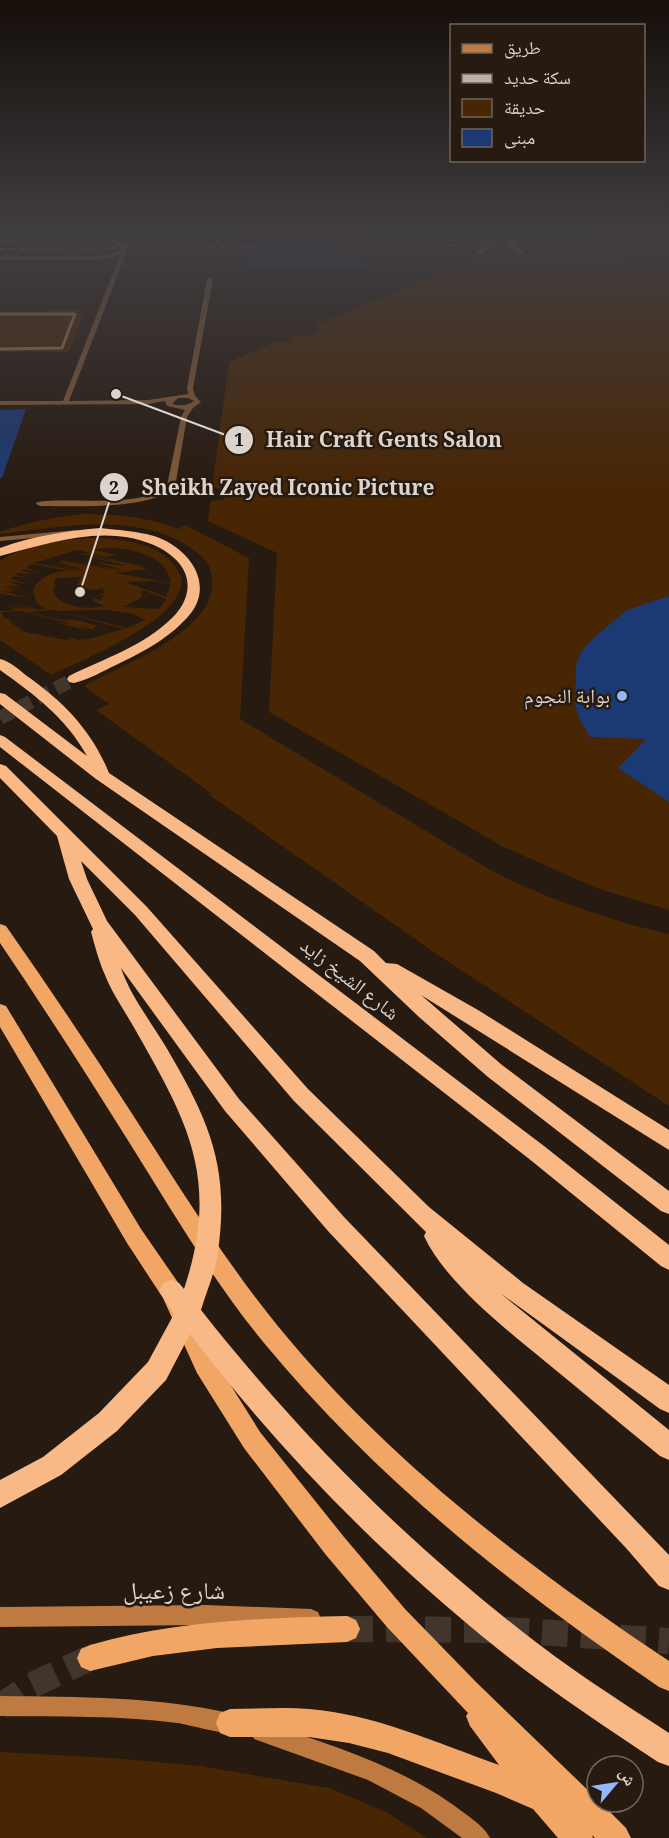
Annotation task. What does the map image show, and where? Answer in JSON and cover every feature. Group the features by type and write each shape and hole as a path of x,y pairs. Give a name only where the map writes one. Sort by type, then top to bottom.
{"highway":[{"path":"0,552 39,539 93,532 140,537 166,547 192,572 195,587 185,612 163,632 74,679"},
{"path":"0,663 66,712 88,742 102,776"},
{"name":"شارع الشيخ زايد","path":"0,697 102,776 367,956 426,1012 495,1071 669,1204"},
{"name":"شارع الشيخ زايد","path":"0,740 527,1145 669,1259"},
{"path":"0,769 141,911 301,1095 421,1214 514,1292 669,1400"},
{"path":"65,835 78,879 99,924 232,1105 345,1233 636,1538 669,1576"},
{"path":"0,1495 52,1466 99,1430 157,1371 187,1315 205,1260 211,1208 207,1159 201,1137 184,1096 114,975 101,941 99,924"},
{"path":"0,930 88,1061 200,1238 226,1276 289,1355 366,1437 456,1520 561,1603 669,1677"},
{"path":"367,956 471,1015 669,1140"},
{"path":"0,1011 134,1236 213,1348 262,1406 315,1464 405,1552 510,1640 588,1697 669,1751"},
{"path":"648,1126 669,1135"},
{"path":"421,1214 455,1262 498,1308 669,1447"},
{"path":"171,1291 205,1365 252,1440 343,1555 396,1618 466,1692 616,1838"},
{"path":"636,1538 669,1566"},
{"path":"90,1658 116,1650 167,1641 265,1632 347,1629"},
{"path":"466,1692 485,1724 531,1786 578,1838"},
{"path":"230,1723 309,1723 349,1729 388,1739 500,1780 626,1838"}],"main road":[{"name":"شارع زعيبل","path":"0,1617 205,1615 298,1618 347,1629"},
{"path":"0,1706 105,1708 185,1715 230,1723 369,1768 436,1805 479,1838"}],"street":[{"path":"65,403 96,323"},
{"path":"40,504 142,500 165,494 171,487 184,417 190,407 198,402 192,397 190,388 202,323"},
{"path":"173,402 190,388"},
{"path":"0,403 173,402 192,397"},
{"path":"173,402 190,407"},
{"path":"173,402 184,417"},
{"path":"0,539 93,532"}],"green space":[{"path":"0,323 80,323 69,352 0,352"},
{"path":"321,323 669,323 669,910 596,888 502,846 269,712 277,553 208,521 211,501 224,500 225,489 212,488 229,362 280,340 288,342 293,339 283,338 311,335 320,330 316,325"},
{"path":"83,514 132,517 179,529 185,525 249,558 240,719 494,872 537,892 580,908 669,934 669,1106 438,955 208,794 211,793 96,710 109,704 84,686 158,648 185,629 205,608 211,591 212,578 206,561 191,548 170,536 147,529 98,524 0,534 0,532 31,523"},
{"path":"90,538 124,541 153,549 162,554 177,569 181,585 173,602 157,618 111,647 51,675 0,640 0,611 17,610 7,606 27,610 6,604 35,610 7,601 39,610 46,609 36,601 34,587 50,574 69,571 32,564 26,568 45,573 23,569 22,571 39,574 19,573 38,577 18,573 16,575 34,579 14,576 11,579 30,585 8,581 22,587 5,585 27,591 4,586 19,591 3,588 17,592 1,591 31,598 0,594 0,561 37,545","holes":["91,549 121,549 148,556 163,566 171,583 116,573 147,569 142,566 83,553 81,554 127,563 87,557 125,565 127,566 95,562 126,571 65,559 119,571 60,560 61,563 103,571 53,562 85,570 47,564 82,571 78,571 34,563 77,550 107,557 117,555","82,577 78,581 78,588 96,590 103,588 104,593 96,596 104,595 100,601 91,596 95,602 105,606 91,608 68,604 57,597 53,591 56,585 53,585 56,578","157,581 171,584 166,597 126,582","143,590 166,599 159,609 123,607 141,598","52,610 124,629 89,639 78,640 67,637 71,640 61,639 25,632 7,620 22,623 5,618 1,612 21,611 72,624 58,623 86,630 88,630 80,626 98,631 93,628 97,626 115,630 76,620 63,620 73,623 28,612","107,610 134,614 145,620 127,628 56,611"]},
{"path":"0,1752 113,1758 200,1766 329,1788 388,1813 427,1838 0,1838"}],"building":[{"path":"26,409 2,478 0,478 0,410"},
{"name":"بوابة النجوم","path":"669,596 669,802 618,768 646,739 590,737 580,720 575,704 576,666 580,654 592,639 627,610"}],"waterway":[{"path":"0,349 62,348 72,323"}],"tunnel":[{"path":"0,718 74,679"},
{"path":"347,1629 508,1630 669,1641"},
{"path":"0,1707 30,1686 90,1658"}],"place":[{"name":"Hair Craft Gents Salon","path":"116,394"},
{"name":"Sheikh Zayed Iconic Picture","path":"80,592"},
{"name":"بوابة النجوم","path":"622,696"}]}
